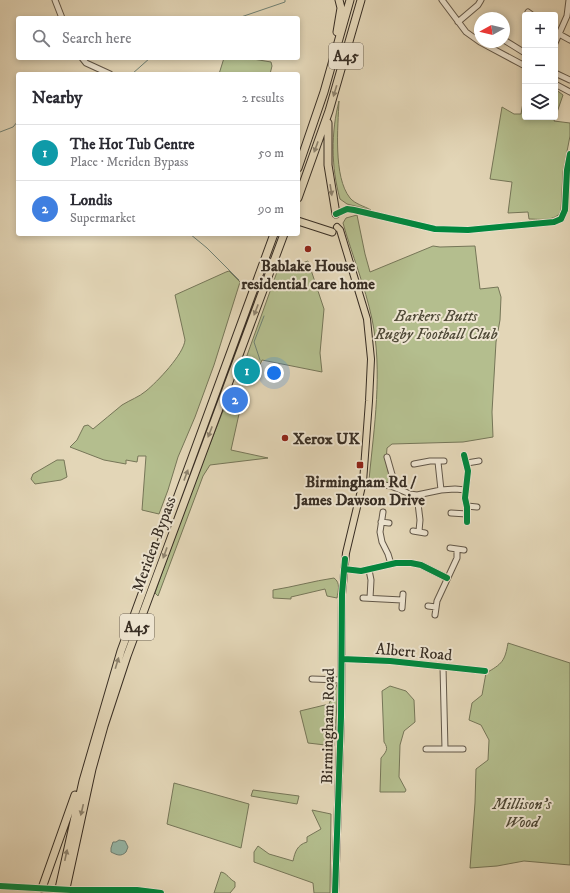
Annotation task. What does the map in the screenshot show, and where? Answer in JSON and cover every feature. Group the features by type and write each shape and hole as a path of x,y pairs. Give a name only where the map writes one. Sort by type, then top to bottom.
{"highway":[{"path":"327,83 340,20 341,8 339,0"},
{"name":"A45","path":"300,162 327,83 350,0"},
{"name":"A45","path":"300,192 329,111 361,0"},
{"name":"A45","path":"329,111 327,154 329,180 336,214"},
{"path":"300,222 336,231"},
{"name":"Meriden Bypass","path":"58,893 83,781 121,651 273,236"},
{"name":"Meriden Bypass","path":"68,892 92,769 126,656 283,236"},
{"path":"42,888 76,793 83,781"}],"main road":[{"name":"Birmingham Road","path":"334,893 342,659 341,612 344,569 346,553 363,482 371,378 369,338 363,305 343,243 336,231 336,214"}],"street":[{"path":"55,0 61,16"},
{"path":"442,0 466,32 474,38"},
{"path":"458,22 478,5 481,0"},
{"path":"569,2 568,12 558,37 570,40"},
{"path":"510,44 522,51"},
{"path":"491,48 522,64"},
{"path":"84,60 86,63 106,72"},
{"path":"558,74 570,80"},
{"path":"558,86 570,92"},
{"path":"336,214 347,209 354,210 435,229 468,230 554,222 561,219 565,210 567,170 570,154"},
{"path":"421,455 422,462"},
{"path":"464,455 468,471 466,490 466,522"},
{"path":"387,457 393,478 391,486"},
{"path":"414,464 444,461"},
{"path":"467,463 479,461"},
{"path":"438,462 441,490"},
{"path":"384,472 390,470"},
{"path":"363,482 391,486 410,494 417,495 441,490 466,490"},
{"path":"417,495 420,520 416,531 425,533"},
{"path":"467,506 477,507"},
{"path":"383,512 380,532 382,542 391,564"},
{"path":"452,513 467,514"},
{"path":"382,522 390,523"},
{"path":"450,548 464,550"},
{"path":"435,615 437,601 457,558 457,550"},
{"path":"344,569 361,571 391,564 411,563 421,565 447,578"},
{"path":"369,570 371,580 370,598"},
{"path":"402,608 403,594"},
{"path":"363,598 402,600"},
{"path":"428,606 436,607"},
{"name":"Albert Road","path":"342,659 390,661 485,671"},
{"path":"443,667 445,749"},
{"path":"312,679 341,680"},
{"path":"426,749 463,748"},
{"path":"0,886 42,888 68,892 137,890 161,893"}],"green space":[{"path":"223,60 259,60 271,62 272,66 270,72 220,72"},
{"path":"558,91 563,95 558,109"},
{"path":"339,101 338,151 341,178 350,198 371,210 347,204 340,199 335,175 333,150 333,137"},
{"path":"502,107 514,114 521,114 522,108 522,120 554,120 570,123 570,136 563,172 561,211 559,215 555,217 529,219 528,212 508,213 512,182 490,179"},
{"name":"Barkers Butts Rugby Football Club","path":"357,215 370,272 433,246 475,246 480,289 498,287 501,297 500,320 496,342 492,412 493,437 463,442 392,444 387,448 386,461 390,483 369,480 375,420 377,379 375,339 366,295 343,223 346,218"},
{"path":"308,261 324,309 320,353 322,372 262,360 259,367 245,361 277,272"},
{"path":"229,271 240,282 214,365 195,417 178,457 159,514 142,510 146,456 138,456 137,462 126,460 126,464 104,460 70,447 77,440 84,426 88,425 93,429 122,405 143,393 157,381 180,353 185,340 175,295"},
{"path":"232,410 239,414 231,450 268,458 210,465 203,476 158,596 155,593 183,512 223,411"},
{"path":"57,460 64,460 67,477 61,480 35,484 31,479 33,474"},
{"path":"334,578 338,582 337,598 327,596 325,589 291,597 291,599 273,598 273,590"},
{"name":"Millison's Wood","path":"508,643 570,663 570,865 524,861 497,866 470,868 476,769 488,760 489,740 481,725 469,720 472,703 482,695 486,673 502,661 506,654"},
{"path":"338,682 334,746 308,743 300,711 329,704"},
{"path":"390,686 406,691 414,700 415,722 404,731 400,745 399,777 406,790 405,792 380,792 381,758 387,749 384,742 382,691"},
{"path":"174,783 249,804 241,848 167,824"},
{"path":"253,790 299,796 297,804 251,796"},
{"path":"312,810 331,814 330,893 314,893 313,883 254,862 254,852 258,846 269,854 293,861 297,849 307,842 307,837 321,829"},
{"path":"221,872 235,882 235,887 230,893 214,893"}],"shaded area":[{"path":"119,840 125,841 128,847 124,854 117,855 111,852 111,848 113,842"}],"waterway":[{"path":"244,16 285,2 285,0"},
{"path":"134,72 148,60"},
{"path":"0,132 13,127 16,123"},
{"path":"192,236 207,248 239,280"},
{"path":"260,360 254,342 264,316"}],"cycle path":[{"path":"336,214 347,209 354,210 435,229 468,230 554,222 561,219 565,210 567,170 570,154"},
{"path":"464,455 468,471 465,498 467,507 467,522"},
{"path":"335,893 341,717 342,594 345,559"},
{"path":"344,569 361,571 396,563 411,563 421,565 447,578"},
{"path":"342,659 390,661 485,671"},
{"path":"0,886 71,890 137,890 161,893"}],"place":[{"name":"Bablake House residential care home","path":"308,249"},
{"name":"The Hot Tub Centre","path":"247,371"},
{"name":"Londis","path":"235,400"},
{"name":"Xerox UK","path":"285,438"},
{"name":"Birmingham Rd / James Dawson Drive","path":"360,465"}]}
